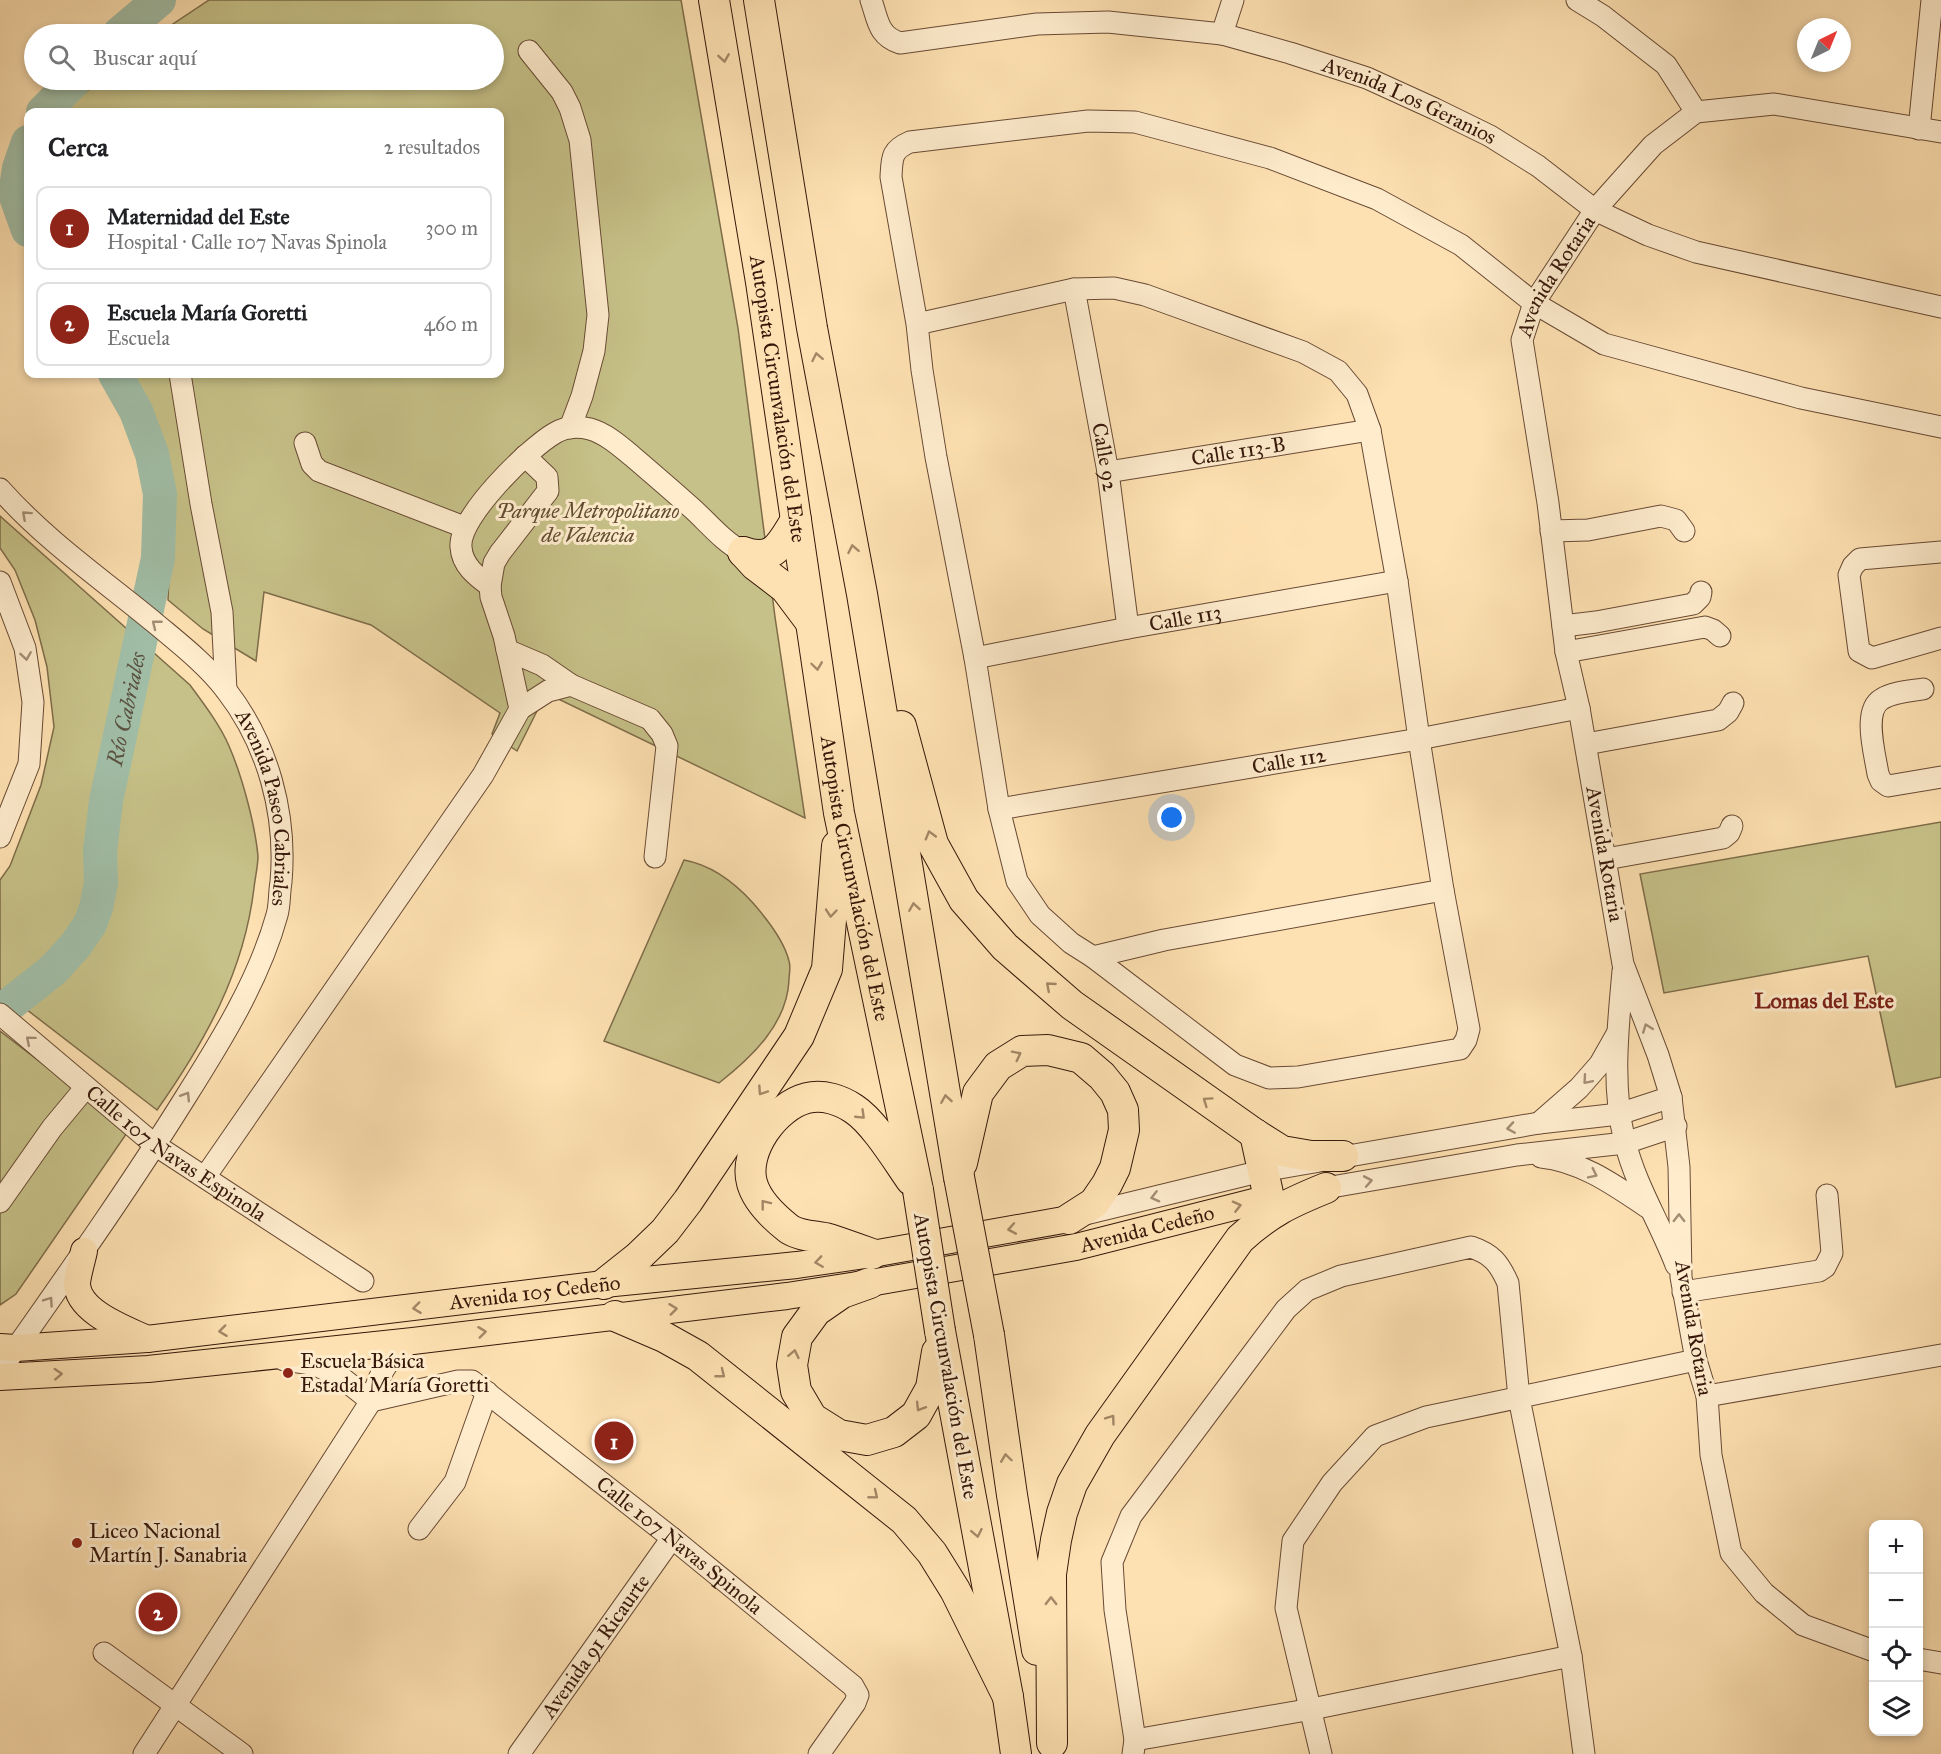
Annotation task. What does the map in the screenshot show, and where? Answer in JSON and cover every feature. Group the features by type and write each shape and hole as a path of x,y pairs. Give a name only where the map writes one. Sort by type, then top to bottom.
{"highway":[{"name":"Autopista Circunvalación del Este","path":"714,0 761,282 839,813 918,1190 940,1331 1008,1697 1016,1754"},
{"name":"Autopista Circunvalación del Este","path":"759,0 812,328 862,594 959,1177 989,1335 1053,1749"},
{"path":"743,552 763,555 776,550 796,520"},
{"path":"743,552 755,565 785,588 811,623"},
{"path":"862,594 884,664 933,844 964,900 1005,947 1072,1005 1255,1134 1282,1151 1311,1156 1343,1156"},
{"path":"604,1284 638,1257 665,1231 695,1191 799,1036 827,969 839,813"},
{"path":"959,1177 978,1093 998,1066 1022,1051 1048,1050 1081,1058 1102,1076 1115,1092 1123,1110 1125,1130 1115,1168 1107,1185 1094,1203 1069,1219"},
{"path":"872,1254 829,1239 792,1231 761,1201 752,1182 753,1155 761,1134 778,1114 807,1097 834,1098 855,1109 867,1121 918,1190"},
{"path":"1255,1134 1266,1185"},
{"path":"1053,1749 1051,1574 1062,1513 1077,1476 1100,1435 1240,1239 1262,1220 1287,1204 1326,1188"},
{"path":"870,1283 842,1293 816,1311 797,1337 792,1365 796,1390 812,1418 839,1435 867,1440 894,1432 916,1414 931,1388 940,1331"},
{"path":"615,1316 664,1337 698,1356 904,1520 932,1553 955,1590 1008,1697"}],"main road":[{"name":"Avenida Cedeño","path":"615,1316 787,1296 1076,1247 1266,1185"},
{"name":"Avenida 105 Cedeño","path":"8,1348 147,1339 604,1284 797,1265 1069,1219"},
{"path":"84,1251 77,1285 86,1306 106,1319 147,1339"},
{"name":"Avenida 105 Cedeño","path":"0,1377 148,1369 413,1341 615,1316"}],"street":[{"name":"Avenida Los Geranios","path":"871,0 882,33 889,40 900,44 1036,24 1108,22 1222,34 1290,53 1367,78 1490,136 1528,160 1595,210 1648,236 1696,252 1941,307"},
{"path":"1222,34 1233,0"},
{"path":"1577,0 1603,16 1666,64 1696,111 1774,104 1941,132"},
{"path":"1919,129 1932,0"},
{"path":"529,51 562,92 570,108 580,140 598,315 594,351 582,396 570,428"},
{"name":"Avenida Rotaria","path":"1696,111 1653,145 1595,210 1534,303 1522,340 1551,531 1566,652 1580,708 1623,964 1658,1055 1671,1098 1676,1126 1682,1284 1696,1360 1707,1396 1712,1455 1731,1553 1764,1593 1803,1625 1869,1649"},
{"path":"917,324 1074,289 1114,288 1144,295 1303,352 1338,371 1357,394 1370,430 1397,581 1443,890 1469,1029 1460,1049 1298,1077 1269,1078 1236,1065 1093,957 1071,943 1040,915 1017,881 999,809 975,658 936,457 917,324 891,177 893,156 900,146 910,142 1088,121 1135,122 1270,158 1377,199 1461,245 1534,303 1605,344 1801,398 1941,428"},
{"name":"Calle 92","path":"1074,289 1108,472 1128,628"},
{"path":"181,378 201,504 222,612 226,690"},
{"path":"490,586 474,575 465,561 461,546 464,527 507,473 525,456 554,433 570,428 593,429 620,446 671,489 728,543 743,552"},
{"name":"Calle 113-B","path":"1108,472 1370,430"},
{"path":"305,443 312,464 319,471 464,527"},
{"path":"520,709 507,650 491,597 490,575 497,558 548,491 547,477 525,456"},
{"name":"Avenida Paseo Cabriales","path":"0,489 54,540 201,662 226,690 251,729 270,775 280,811 283,861 278,913 253,978 208,1061 84,1251 8,1348 0,1371"},
{"path":"1551,531 1588,530 1661,516 1676,520 1684,531"},
{"path":"1941,552 1860,559 1853,566 1849,575 1859,651 1865,656 1872,658 1941,638"},
{"name":"Calle 113","path":"975,658 1128,628 1397,581"},
{"path":"0,582 25,648 33,702 29,764 0,837"},
{"path":"1563,626 1693,604 1700,597 1701,592"},
{"path":"1566,652 1705,627 1720,636"},
{"path":"507,650 542,665 571,685 650,719 662,734 667,746 667,759 655,857"},
{"path":"205,1177 483,775 520,709 548,691 571,685"},
{"path":"1923,689 1881,699 1870,715 1878,774 1881,781 1888,786 1941,777"},
{"path":"1586,744 1718,720 1728,712 1733,704"},
{"name":"Calle 112","path":"999,809 1419,739 1580,708"},
{"path":"1606,859 1723,838 1732,826"},
{"path":"1093,957 1164,940 1443,890"},
{"path":"1623,964 1618,1031 1619,1114 1625,1143 1650,1209 1670,1248 1682,1284 1819,1271 1825,1267 1832,1253 1827,1195"},
{"name":"Calle 107 Navas Espinola","path":"0,1014 155,1145 363,1281"},
{"path":"1539,1123 1580,1088 1600,1064 1618,1031"},
{"path":"0,1203 52,1128 86,1087"},
{"name":"Avenida Cedeño","path":"1069,1219 1266,1185 1343,1156 1539,1123 1619,1114 1671,1098"},
{"name":"Avenida Cedeño","path":"1266,1185 1326,1188 1517,1155 1625,1143 1676,1126"},
{"path":"1517,1155 1548,1158 1579,1167 1607,1180 1650,1209"},
{"path":"1571,1656 1134,1747 1115,1610 1112,1562 1131,1516 1286,1309 1307,1290 1341,1276 1471,1247 1487,1252 1501,1268 1508,1283 1519,1398 1571,1656 1584,1754"},
{"path":"144,1754 371,1401 379,1373 394,1354 413,1341"},
{"path":"1707,1396 1941,1355"},
{"path":"261,1356 316,1365 342,1378 371,1401"},
{"path":"1321,1754 1286,1608 1293,1541 1332,1482 1375,1436 1426,1417 1696,1360"},
{"name":"Calle 107 Navas Spinola","path":"371,1401 458,1381 472,1381 487,1392 672,1538 853,1686 858,1695 855,1703 819,1754"},
{"path":"419,1529 455,1482 487,1392"},
{"name":"Avenida 91 Ricaurte","path":"519,1754 672,1538"},
{"path":"104,1653 242,1754"},
{"path":"1923,1660 1941,1663"}],"green space":[{"name":"Parque Metropolitano de Valencia","path":"209,0 681,0 738,328 775,617 805,818 546,693 517,751 492,734 500,713 371,625 264,592 256,661 203,629 168,600 167,521 159,467 115,378 504,378 504,108 67,108 88,90 504,90 504,24 173,24"},
{"path":"0,516 190,685 225,738 239,771 247,800 258,860 249,919 241,949 232,977 206,1032 157,1110 0,989 0,880 10,866 41,785 54,727 47,667 35,620 15,570 0,548"},
{"path":"1941,822 1941,1077 1896,1087 1868,956 1664,993 1640,874"},
{"path":"684,860 713,871 746,896 774,930 790,963 787,996 775,1025 755,1051 719,1083 604,1041"},
{"path":"0,1031 129,1130 16,1294 0,1305"}],"waterway":[{"name":"Río Cabriales","path":"131,24 159,0"},
{"name":"Río Cabriales","path":"47,108 65,90"},
{"name":"Río Cabriales","path":"24,154 15,194 24,219"},
{"name":"Río Cabriales","path":"0,1012 53,970 75,946 90,924 101,883 100,851 106,801 158,558 160,494 152,454 136,411 117,378"}],"place":[{"name":"Escuela Básica Estadal María Goretti","path":"288,1373"},
{"name":"Maternidad del Este","path":"614,1441"},
{"name":"Liceo Nacional Martín J. Sanabria","path":"77,1543"},
{"name":"Escuela María Goretti","path":"158,1612"}],"district":[{"name":"Lomas del Este","path":"1824,1000"}]}
